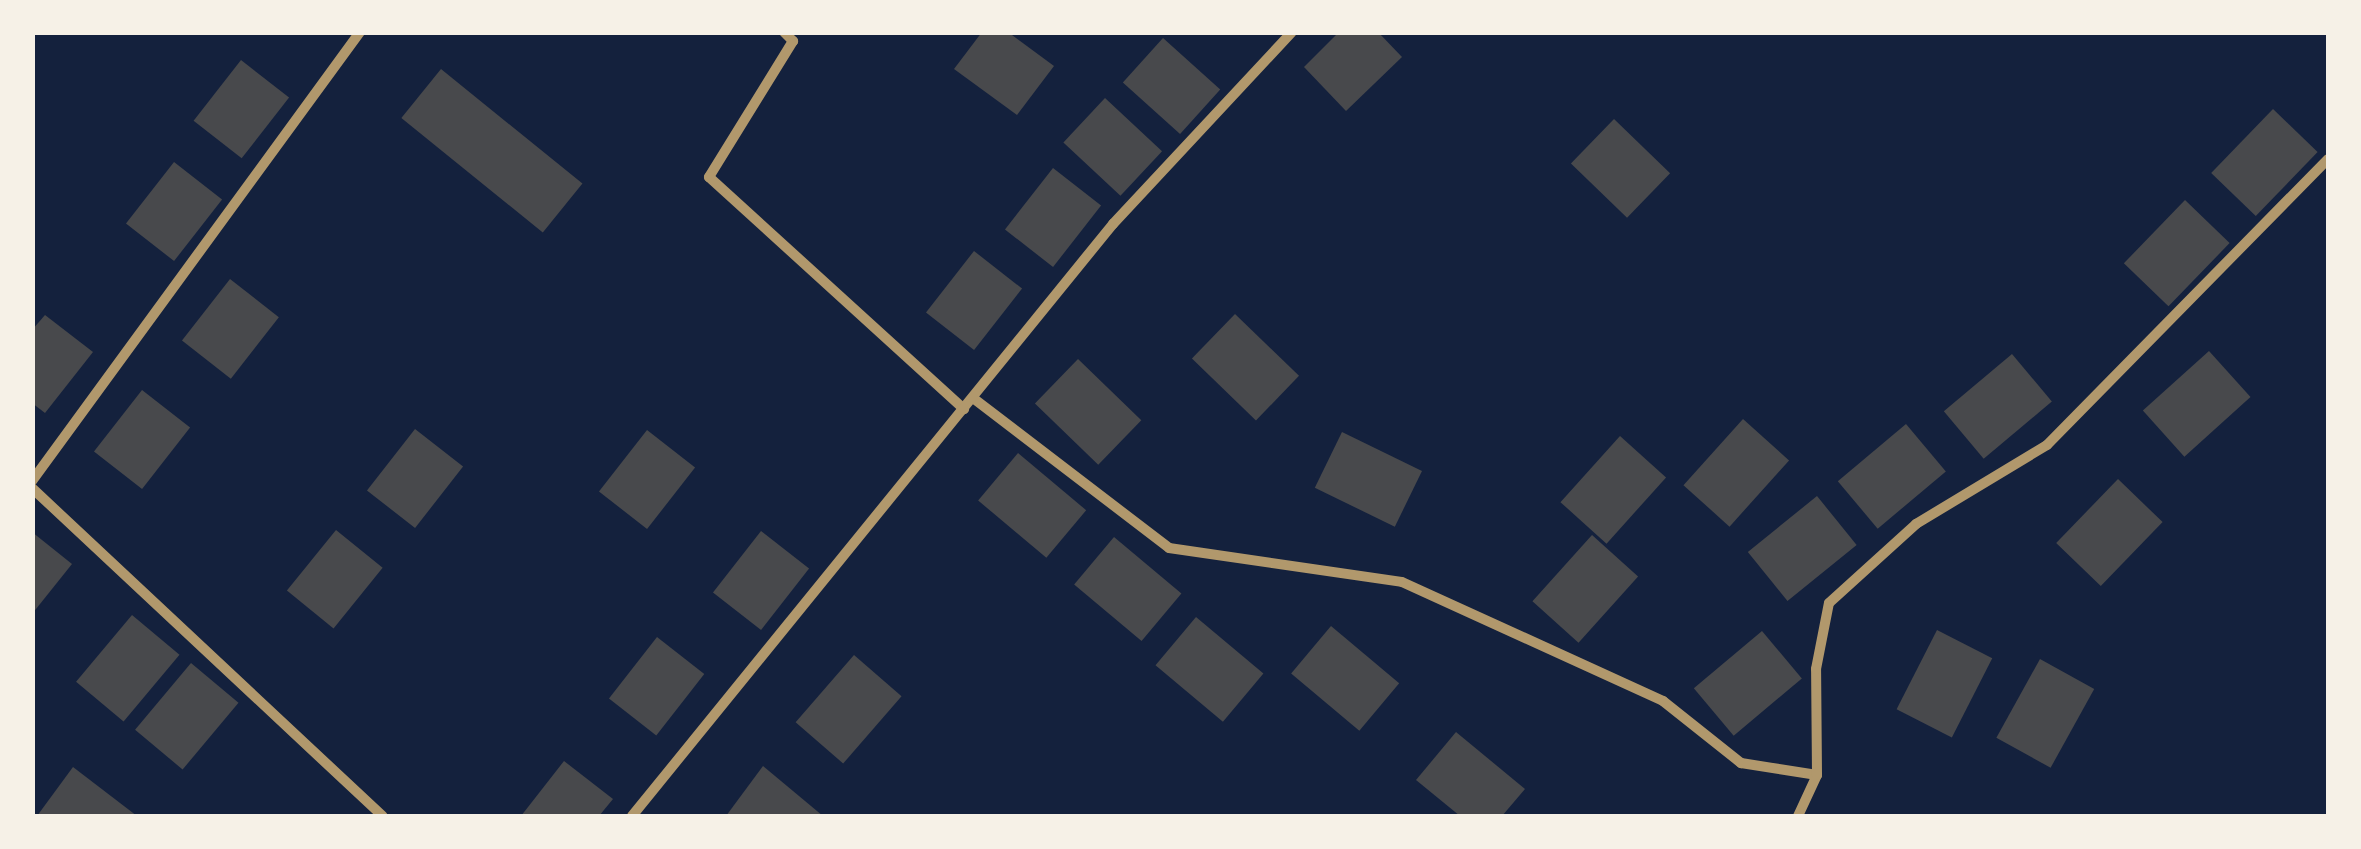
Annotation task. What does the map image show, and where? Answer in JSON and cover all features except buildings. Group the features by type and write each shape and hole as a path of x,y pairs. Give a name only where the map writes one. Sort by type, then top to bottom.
{"street":[{"path":"360,32 32,485 382,816"},
{"path":"784,32 793,42 709,176 964,409"},
{"path":"632,816 1112,224 1292,32"},
{"path":"1798,816 1817,775 1816,668 1829,603 1916,524 2047,445 2328,159"},
{"path":"973,398 1169,548 1402,582 1663,702 1741,762 1817,775"}]}
